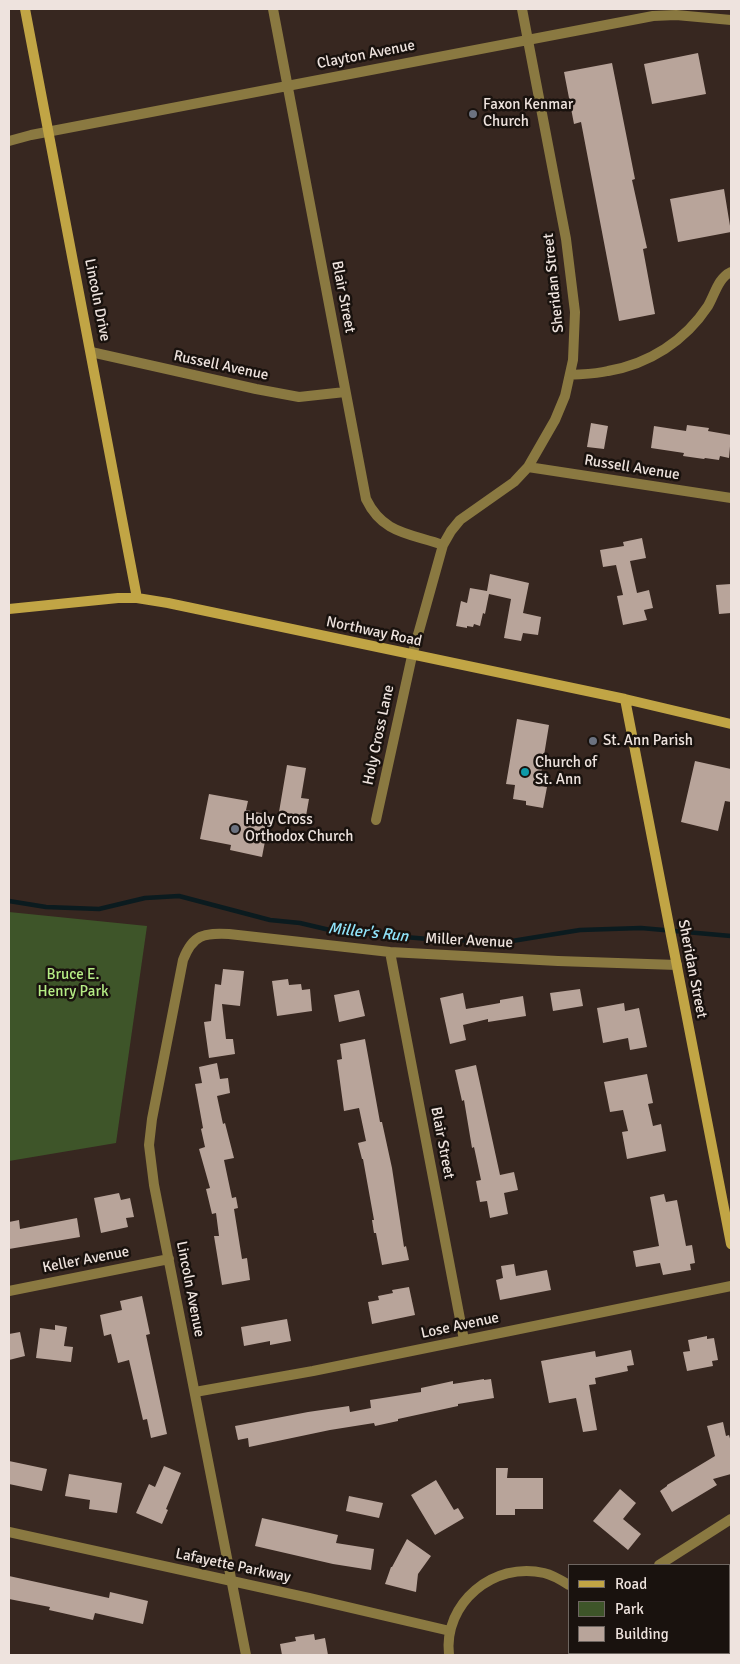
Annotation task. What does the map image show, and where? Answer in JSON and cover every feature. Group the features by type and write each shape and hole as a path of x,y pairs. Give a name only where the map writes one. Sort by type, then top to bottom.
{"street":[{"name":"Lincoln Drive","path":"25,9 50,132 137,598"},
{"name":"Blair Street","path":"273,9 366,499 372,512 385,525 443,545"},
{"name":"Sheridan Street","path":"412,656 443,545 460,520 514,482 528,467 555,420 565,396 573,360 575,320 568,257 522,9"},
{"name":"Clayton Avenue","path":"9,141 288,85 653,16 708,13 731,20"},
{"path":"570,376 622,368 662,351 679,339 695,322 708,306 723,277 731,272"},
{"name":"Russell Avenue","path":"91,352 299,397 345,392"},
{"name":"Russell Avenue","path":"528,467 731,498"},
{"name":"Northway Road","path":"9,609 97,599 137,598 168,603 731,724"},
{"name":"Holy Cross Lane","path":"376,820 412,656"},
{"name":"Sheridan Street","path":"625,700 731,1244"},
{"name":"Miller Avenue","path":"202,936 211,933 229,934 390,952 558,962 677,965"},
{"name":"Lincoln Avenue","path":"202,936 192,942 187,948 183,960 152,1119 149,1145 154,1185 246,1655"},
{"name":"Blair Street","path":"390,952 464,1340"},
{"name":"Keller Avenue","path":"9,1291 169,1259"},
{"name":"Lose Avenue","path":"194,1392 313,1371 731,1286"},
{"path":"661,1564 731,1519"},
{"name":"Lafayette Parkway","path":"9,1532 230,1580 450,1631"},
{"path":"449,1655 450,1631 454,1619 462,1603 485,1582 513,1572 526,1571 544,1573 568,1585"}],"green space":[{"name":"Bruce E. Henry Park","path":"9,912 147,926 116,1143 9,1161"}],"building":[{"path":"698,53 706,94 652,104 644,64"},
{"path":"612,63 635,179 632,180 647,248 643,249 655,314 619,321 581,122 574,124 564,72"},
{"path":"724,189 731,232 678,242 670,199"},
{"path":"591,423 608,426 604,449 587,447"},
{"path":"687,425 709,428 708,431 731,435 729,458 720,456 719,460 704,459 683,456 684,453 651,448 654,426 686,431"},
{"path":"642,538 646,558 630,561 637,593 649,590 653,608 644,610 647,620 623,625 617,596 623,595 616,565 603,567 600,550 624,546 623,542"},
{"path":"490,574 529,583 523,613 541,617 538,635 523,633 521,641 504,638 511,599 489,594 485,614 483,613 480,626 474,624 473,627 467,626 467,628 456,626 461,601 467,603 470,588 487,591"},
{"path":"731,584 731,613 719,614 716,585"},
{"name":"Church of St. Ann","path":"517,719 549,725 539,786 547,787 543,808 526,805 526,801 513,799 515,785 506,784"},
{"path":"695,761 731,769 731,802 725,801 718,831 681,822"},
{"path":"287,765 306,768 301,798 309,799 306,816 279,812"},
{"name":"Holy Cross Orthodox Church","path":"209,794 248,801 246,810 270,815 262,857 230,850 231,845 200,839"},
{"path":"223,969 244,971 240,1006 222,1004 226,1039 233,1039 235,1054 209,1058 204,1022 211,1021 215,984 221,985"},
{"path":"288,979 289,985 301,984 302,990 310,989 312,1011 277,1016 272,981"},
{"path":"580,989 583,1006 553,1011 550,993"},
{"path":"359,990 365,1016 339,1022 334,995"},
{"path":"463,993 466,1009 500,1003 500,1000 523,996 526,1016 488,1022 488,1019 463,1025 466,1040 450,1044 440,998"},
{"path":"624,1003 625,1011 639,1008 647,1047 630,1050 628,1038 603,1043 597,1008"},
{"path":"365,1039 380,1122 382,1122 392,1168 404,1247 406,1246 409,1260 382,1265 376,1233 374,1233 372,1220 374,1220 363,1159 358,1143 366,1141 359,1108 344,1111 337,1060 342,1059 340,1044"},
{"path":"217,1063 220,1079 228,1078 230,1093 217,1096 223,1124 225,1123 234,1158 224,1160 232,1198 236,1197 238,1208 234,1209 242,1259 247,1258 250,1280 222,1285 214,1236 219,1236 216,1213 212,1214 206,1189 210,1188 199,1149 205,1147 195,1084 202,1083 199,1067"},
{"path":"476,1065 500,1175 514,1172 518,1190 504,1193 508,1214 490,1218 487,1201 480,1202 476,1181 481,1180 474,1147 472,1148 464,1100 462,1101 455,1070"},
{"path":"647,1074 653,1103 648,1104 653,1126 661,1124 666,1151 627,1159 622,1132 628,1131 623,1110 610,1112 604,1082"},
{"path":"119,1193 121,1200 130,1198 134,1217 126,1218 128,1227 101,1233 94,1198"},
{"path":"664,1194 666,1202 677,1200 686,1246 692,1245 695,1263 690,1264 691,1270 663,1275 660,1263 636,1267 633,1251 659,1246 650,1197"},
{"path":"77,1218 80,1237 9,1249 9,1222 19,1220 20,1229"},
{"path":"514,1264 516,1276 547,1270 551,1290 500,1300 496,1280 503,1278 501,1266"},
{"path":"409,1287 415,1315 372,1324 368,1302 379,1300 378,1296 393,1293 392,1290"},
{"path":"142,1296 150,1334 146,1335 167,1434 151,1438 147,1419 143,1420 129,1360 118,1363 111,1334 104,1336 100,1315 122,1310 120,1301"},
{"path":"287,1319 291,1341 270,1345 270,1341 244,1346 241,1327"},
{"path":"55,1325 67,1327 64,1346 73,1347 71,1362 36,1358 40,1328 55,1330"},
{"path":"20,1332 25,1356 9,1360 9,1334"},
{"path":"707,1336 707,1339 714,1338 718,1360 712,1361 713,1366 687,1371 683,1352 690,1351 688,1340"},
{"path":"631,1350 634,1365 627,1366 628,1371 595,1378 596,1384 589,1385 597,1430 583,1432 576,1398 549,1403 541,1361 595,1351 596,1357"},
{"path":"491,1379 494,1398 458,1404 458,1406 375,1426 374,1423 330,1430 249,1447 248,1438 238,1440 235,1426 349,1406 350,1412 371,1408 370,1400 421,1392 421,1388 453,1381 453,1384"},
{"path":"723,1422 726,1436 729,1435 731,1442 731,1474 713,1479 717,1485 672,1512 660,1491 715,1456 707,1426"},
{"path":"9,1461 47,1469 42,1491 9,1484"},
{"path":"164,1466 181,1473 162,1524 136,1513 149,1484 155,1487"},
{"path":"496,1468 508,1468 507,1478 543,1478 543,1509 515,1509 515,1515 496,1515"},
{"path":"69,1474 122,1483 117,1513 89,1509 90,1500 65,1496"},
{"path":"436,1480 454,1510 458,1508 464,1518 435,1535 411,1495"},
{"path":"620,1489 636,1503 623,1519 641,1534 628,1550 593,1521"},
{"path":"349,1496 383,1503 379,1518 346,1511"},
{"path":"262,1518 338,1535 336,1543 374,1549 371,1570 333,1564 255,1546"},
{"path":"407,1539 431,1556 418,1574 416,1592 385,1584 391,1567"},
{"path":"9,1576 109,1598 110,1592 148,1601 143,1624 95,1613 93,1620 49,1610 50,1607 9,1599"},
{"path":"314,1634 315,1640 325,1638 328,1655 282,1655 280,1644 296,1641 295,1637"}],"waterway":[{"name":"Miller's Run","path":"9,901 46,907 99,909 145,898 179,896 270,920 300,923 334,931 440,940 512,941 580,930 641,928 731,936"}],"place":[{"name":"Faxon Kenmar Church","path":"473,114"},
{"name":"St. Ann Parish","path":"593,741"},
{"name":"Church of St. Ann","path":"525,772"},
{"name":"Holy Cross Orthodox Church","path":"235,829"}]}
